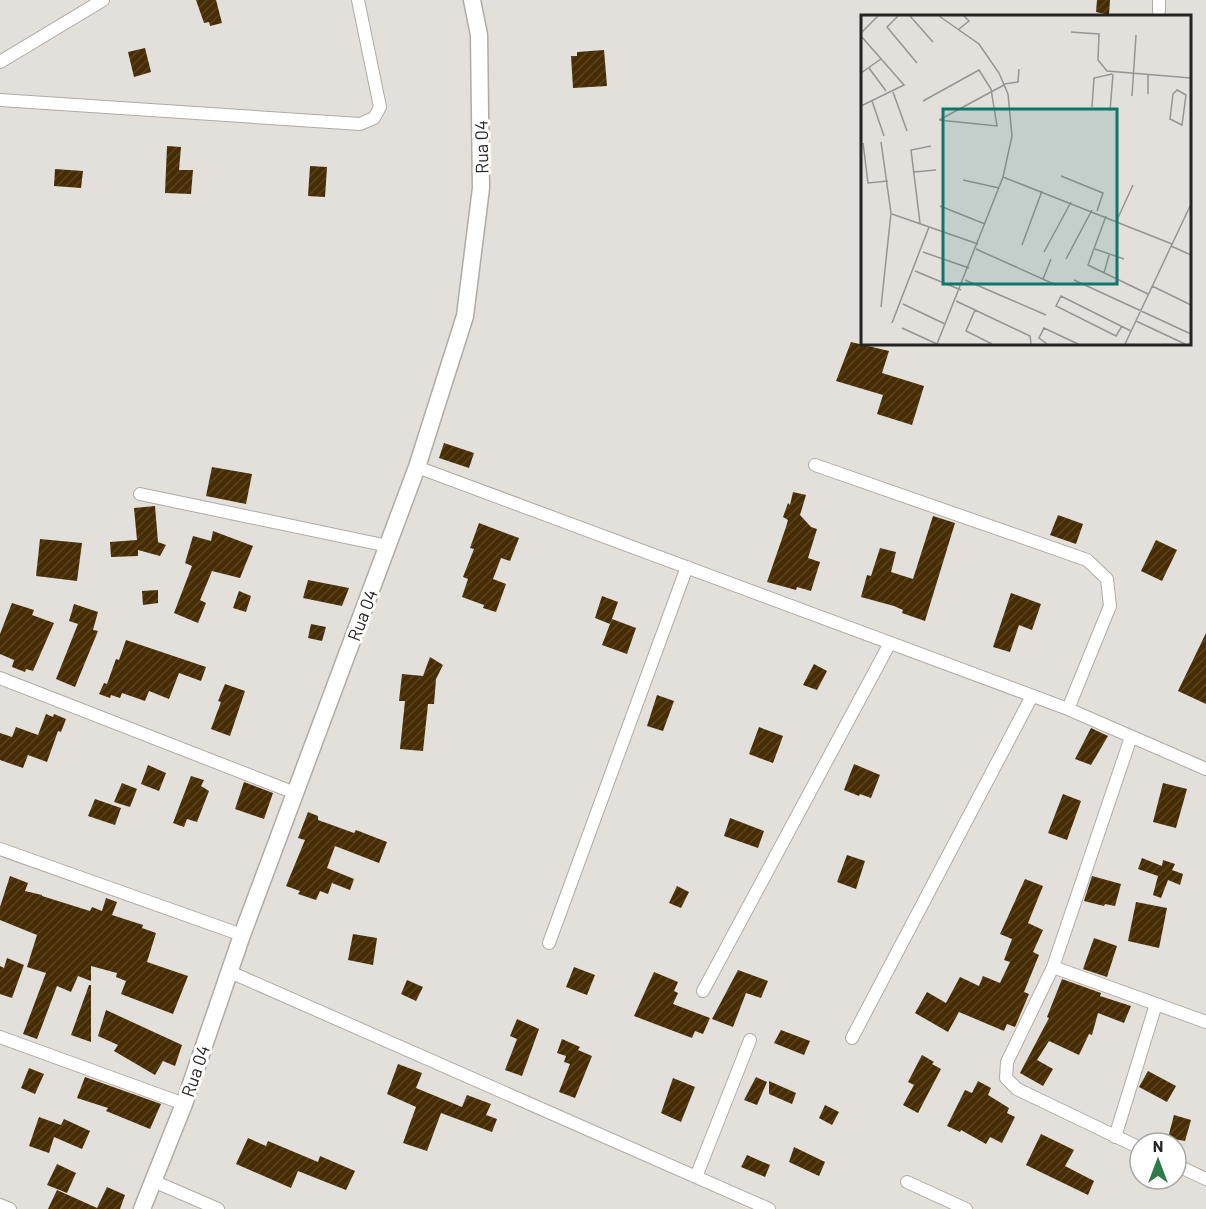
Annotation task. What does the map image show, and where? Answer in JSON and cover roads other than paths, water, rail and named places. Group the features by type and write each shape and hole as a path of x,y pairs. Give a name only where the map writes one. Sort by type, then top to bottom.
{"street":[{"path":"0,62 103,0"},
{"path":"0,100 360,124 374,118 380,107 358,0"},
{"name":"Rua 04","path":"142,1209 184,1104 242,935 417,467 465,315 481,188 479,35 472,0"},
{"path":"815,465 1087,560 1107,579 1110,606 1068,709"},
{"path":"417,467 1068,709 1205,766"},
{"path":"140,494 388,546"},
{"path":"549,942 687,567"},
{"path":"703,991 890,643"},
{"path":"0,678 295,793"},
{"path":"852,1038 1032,696"},
{"path":"1128,1143 1017,1089 1006,1078 1007,1062 1053,967 1131,737"},
{"path":"0,849 242,935"},
{"path":"1053,967 1206,1022"},
{"path":"230,972 769,1209"},
{"path":"1115,1137 1156,1004"},
{"path":"0,1037 184,1104"},
{"path":"696,1177 750,1040"},
{"path":"1188,1171 1206,1179"},
{"path":"153,1180 218,1209"},
{"path":"907,1182 966,1209"},
{"path":"0,1205 10,1209"}]}
